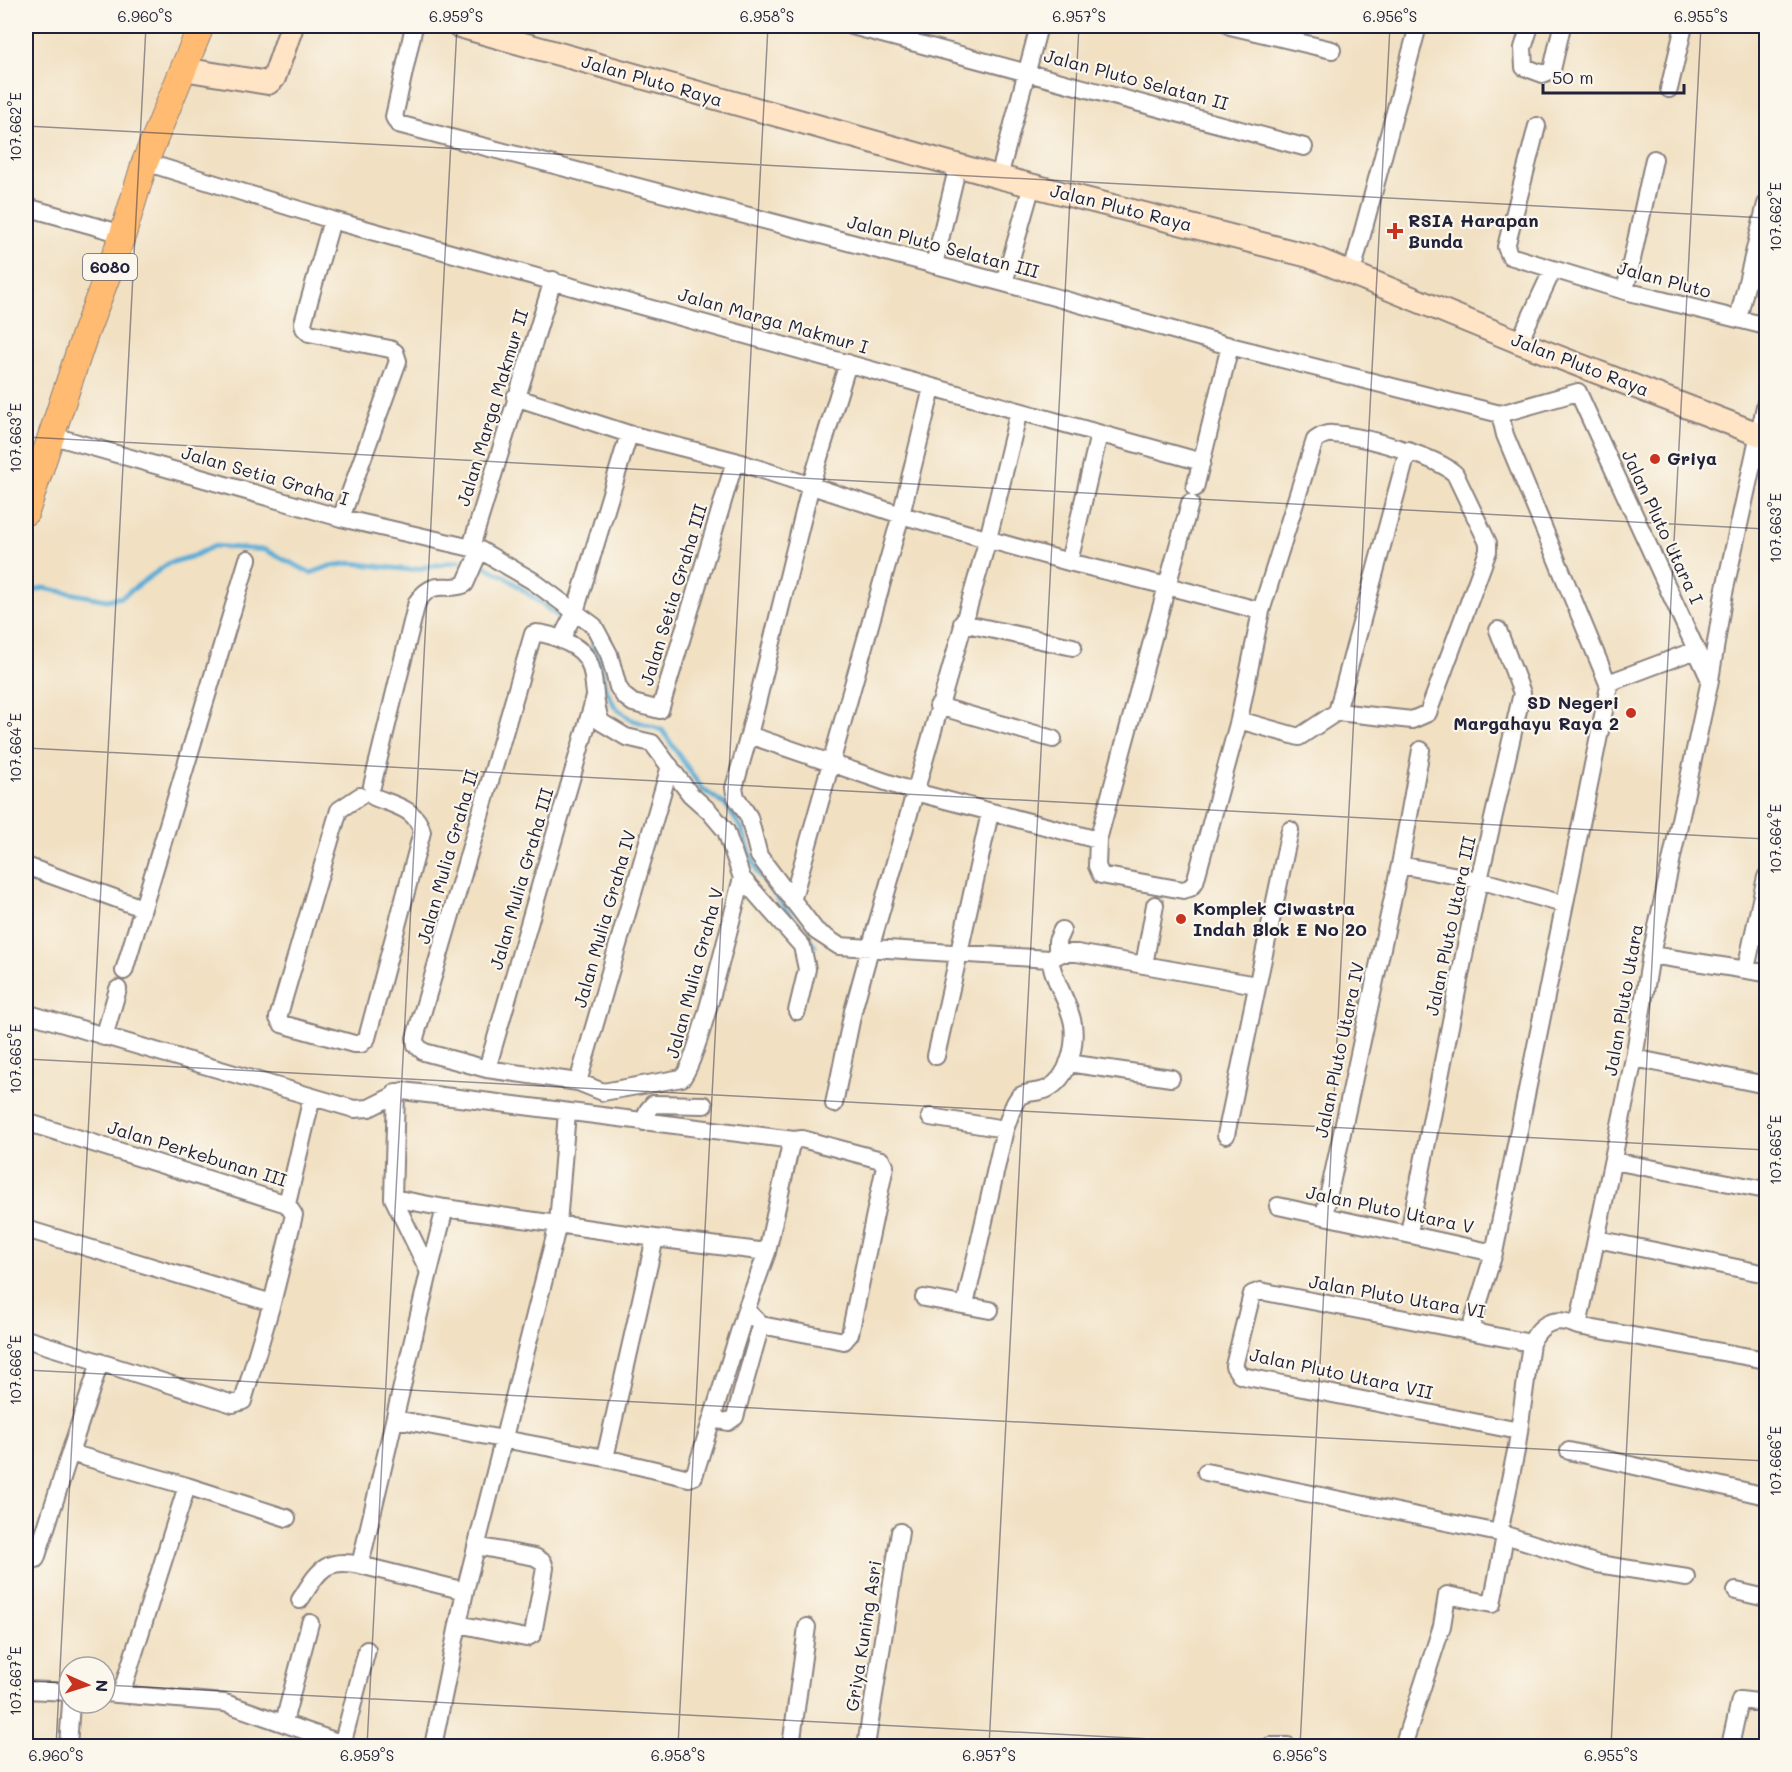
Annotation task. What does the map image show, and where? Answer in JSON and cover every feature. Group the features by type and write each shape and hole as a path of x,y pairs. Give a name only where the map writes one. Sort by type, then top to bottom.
{"main road":[{"name":"6080","path":"26,512 50,435 123,234 145,162 201,26"}],"street":[{"path":"183,69 268,83 274,78 292,26"},
{"name":"Jalan Pluto Selatan III","path":"414,26 394,117 398,124 1004,282 1230,346 1500,414 1579,395"},
{"name":"Jalan Pluto Raya","path":"459,26 999,177 1310,256 1519,342 1762,436"},
{"name":"Jalan Pluto Selatan II","path":"852,26 1026,70 1304,147"},
{"path":"999,177 1039,26"},
{"path":"1230,26 1332,50"},
{"path":"1352,272 1418,26"},
{"path":"1530,26 1523,48 1524,67 1543,74 1552,70 1562,26"},
{"path":"1669,89 1684,26"},
{"name":"Jalan Pluto","path":"1537,126 1506,247 1510,256 1626,291 1767,326"},
{"path":"1626,291 1654,159"},
{"name":"Jalan Marga Makmur I","path":"145,162 332,220 1202,462"},
{"path":"934,265 958,165"},
{"path":"1004,282 1032,185"},
{"path":"1738,319 1767,204"},
{"path":"26,207 123,234"},
{"path":"332,220 303,322 304,328 309,333 390,349 395,352 398,361 341,518"},
{"path":"1519,342 1553,269"},
{"name":"Jalan Marga Makmur II","path":"369,793 417,602 425,591 441,586 465,584 515,397 553,280"},
{"path":"1230,346 1202,462 1098,840 1097,870 1101,875 1183,890 1190,888 1195,882 1239,720 1261,611 1315,440 1331,434 1408,450 1447,466 1455,474 1488,543 1488,551 1428,713 1412,720 1337,712 1299,736 1239,720"},
{"path":"848,363 811,484 734,788 736,797 749,817 759,856 792,901 825,939 839,945 957,954 1053,957 1077,953 1256,985"},
{"path":"1579,395 1586,366"},
{"path":"792,901 901,514 932,388"},
{"name":"Jalan Pluto Utara I","path":"1579,395 1710,680"},
{"path":"515,397 628,434 735,461 988,539 1261,611"},
{"path":"1762,436 1767,402"},
{"path":"834,1104 853,1011 962,622 988,539 1020,411"},
{"path":"1470,1330 1494,1253 1608,683 1505,435 1500,414"},
{"path":"628,434 575,612 561,639 584,652 594,673 594,699 598,714 607,727 626,737 652,743 690,794 726,831 742,878 802,946 807,969 797,1011"},
{"path":"1069,562 1100,434"},
{"name":"Jalan Setia Graha I","path":"50,435 341,518 475,549 533,581 575,612"},
{"name":"Jalan Pluto Utara","path":"1578,1326 1634,1058 1651,954 1710,680 1724,593 1762,436"},
{"path":"1337,712 1408,450"},
{"name":"Jalan Setia Graha III","path":"575,612 594,626 601,638 609,654 618,687 624,696 633,704 660,710 735,461"},
{"path":"124,971 248,559"},
{"path":"962,622 1073,647"},
{"name":"Jalan Pluto Utara III","path":"1409,1233 1479,880 1522,692 1498,630"},
{"name":"Jalan Mulia Graha II","path":"487,1069 418,1050 415,1038 533,634 540,633 561,639"},
{"path":"1608,683 1696,650"},
{"name":"Jalan Mulia Graha III","path":"487,1069 594,699"},
{"path":"938,706 1053,739"},
{"path":"749,735 830,765 915,792 1098,840"},
{"name":"Jalan Pluto Utara IV","path":"1324,1216 1400,866 1421,750"},
{"name":"Jalan Mulia Graha IV","path":"578,1082 670,766"},
{"path":"369,793 411,812 418,820 422,832 367,1038 361,1044 354,1044 282,1024 278,1018 339,810 369,793"},
{"path":"936,1056 990,813"},
{"path":"1226,1136 1290,830"},
{"path":"26,866 142,908"},
{"path":"1400,866 1479,880 1563,904"},
{"path":"1746,969 1767,877"},
{"name":"Jalan Mulia Graha V","path":"578,1082 606,1092 676,1080 687,1075 742,878"},
{"path":"1144,965 1155,905"},
{"path":"965,1305 1005,1130 1018,1097 1048,1089 1068,1063 1074,1046 1072,1022 1053,957 1062,930"},
{"path":"1651,954 1767,973"},
{"path":"104,1037 118,990"},
{"path":"26,1013 312,1097 362,1109 396,1092 794,1140 802,1139 881,1160 885,1166 848,1339 844,1341 761,1325 746,1310"},
{"path":"1634,1058 1767,1085"},
{"path":"1068,1063 1171,1078"},
{"path":"487,1069 578,1082"},
{"path":"396,1092 393,1198 429,1272"},
{"name":"Jalan Perkebunan III","path":"26,1122 287,1204 312,1097"},
{"path":"644,1122 648,1110 654,1104 704,1105"},
{"path":"433,1746 465,1591 501,1441 558,1224 567,1112"},
{"path":"930,1118 1005,1130"},
{"path":"395,1419 501,1441 605,1458 689,1478 694,1476 747,1302 767,1252 794,1140"},
{"path":"1613,1161 1767,1190"},
{"path":"393,1198 445,1208 767,1252"},
{"path":"26,1339 238,1404 243,1401 272,1303 294,1215 287,1204"},
{"name":"Jalan Pluto Utara V","path":"1278,1206 1494,1253"},
{"path":"360,1565 445,1208"},
{"path":"26,1230 272,1303"},
{"path":"605,1458 655,1238"},
{"path":"1597,1239 1767,1274"},
{"name":"Jalan Pluto Utara VI","path":"1255,1292 1531,1343"},
{"name":"Jalan Pluto Utara VII","path":"1255,1292 1249,1301 1234,1366 1240,1375 1519,1431"},
{"path":"924,1298 990,1310"},
{"path":"1403,1746 1442,1626 1447,1595 1492,1604 1531,1343 1537,1331 1548,1323 1569,1322 1578,1326 1767,1360"},
{"path":"712,1419 728,1422 735,1417 761,1325"},
{"path":"36,1559 100,1362"},
{"path":"1569,1451 1767,1496"},
{"path":"70,1453 187,1486 286,1518"},
{"path":"1206,1472 1502,1534 1598,1564 1687,1578"},
{"path":"117,1683 187,1486"},
{"name":"Griya Kuning Asri","path":"866,1746 900,1532"},
{"path":"458,1624 526,1638 533,1634 545,1568 543,1563 535,1557 476,1546"},
{"path":"300,1600 319,1571 331,1563 346,1562 465,1591"},
{"path":"1736,1591 1767,1598"},
{"path":"284,1722 310,1623"},
{"path":"791,1746 807,1627"},
{"path":"117,1694 225,1703 284,1722 346,1746 367,1650"},
{"path":"26,1689 57,1691"},
{"path":"1730,1746 1740,1700 1767,1703"},
{"path":"68,1746 70,1715"},
{"path":"1270,1746 1288,1746"}],"waterway":[{"path":"26,593 43,588 107,600 122,597 169,563 194,556 213,546 265,550 311,573 330,566 352,563 410,570 460,561"},
{"path":"486,567 506,577 559,617"},
{"path":"592,645 599,659 605,687 615,707 630,719 662,730 702,789 727,806 742,830 758,873 815,946"}],"place":[{"name":"RSIA Harapan Bunda","path":"1395,231"},
{"name":"Griya","path":"1655,459"},
{"name":"SD Negeri Margahayu Raya 2","path":"1631,713"},
{"name":"Komplek Ciwastra Indah Blok E No 20","path":"1181,919"}]}
